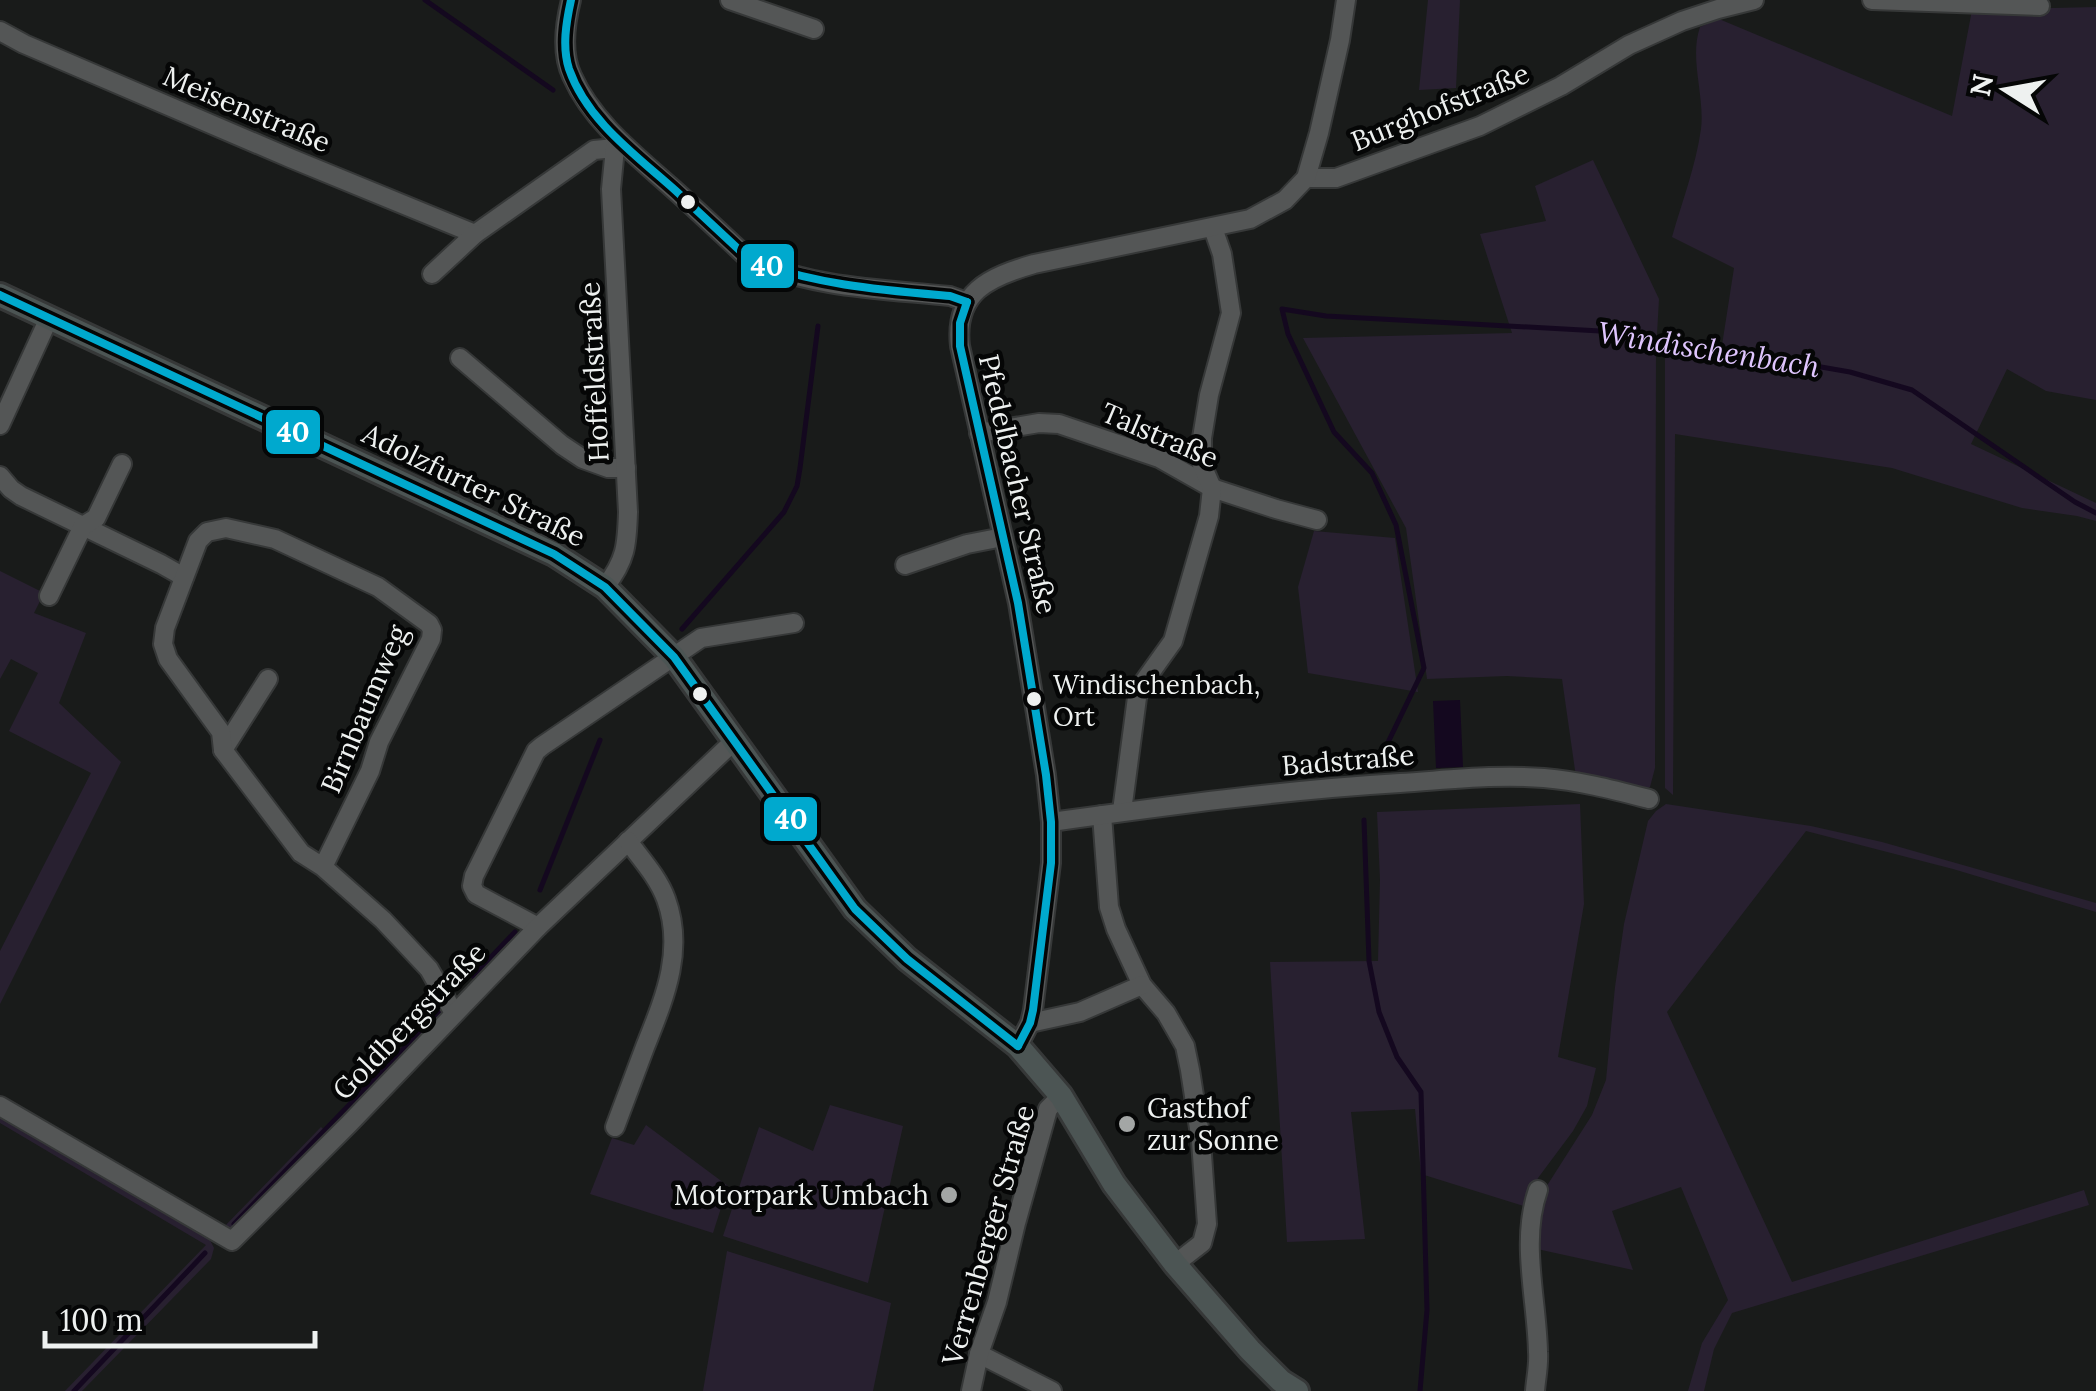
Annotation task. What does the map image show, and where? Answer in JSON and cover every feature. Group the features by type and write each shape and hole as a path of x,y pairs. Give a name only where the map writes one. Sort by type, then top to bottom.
{"main road":[{"name":"Adolzfurter Straße","path":"0,295 554,554 606,588 674,657 854,909 907,959 1018,1046 1060,1096 1114,1184 1176,1264 1250,1350 1296,1391"}],"street":[{"path":"571,0 564,48 570,74 597,115 618,145 750,260 775,271 829,284 950,296 967,302 980,287 1002,274 1213,228 1250,218 1285,200 1306,178 1320,133 1346,0"},
{"path":"730,0 814,29"},
{"name":"Burghofstraße","path":"1306,178 1336,178 1480,126 1561,86 1629,45 1682,21 1754,0"},
{"path":"1872,0 2040,6"},
{"name":"Meisenstraße","path":"0,31 474,234"},
{"path":"432,274 474,234 594,150 618,145"},
{"name":"Hoffeldstraße","path":"606,588 626,551 626,468 611,189 618,145"},
{"path":"1122,811 1138,690 1173,641 1209,516 1212,488 1202,465 1202,438 1231,313 1222,254 1213,228"},
{"name":"Pfedelbacher Straße","path":"967,302 958,330 1022,622 1051,822 1051,863 1030,1023 1018,1046"},
{"path":"2,414 48,318"},
{"path":"460,358 562,445 608,468 626,468"},
{"name":"Talstraße","path":"979,433 1039,423 1059,424 1159,458 1212,488 1317,520"},
{"path":"48,596 83,526 96,518 122,464"},
{"path":"0,476 20,496 184,577 163,644 168,659 221,732 223,750 301,853 324,867 384,920 429,969 454,1013"},
{"name":"Birnbaumweg","path":"184,577 198,541 207,532 226,528 274,539 378,587 432,630 324,867"},
{"path":"905,565 967,544 1004,537"},
{"path":"538,927 476,894 472,886 536,751 701,638 794,623"},
{"path":"223,750 268,679"},
{"name":"Goldbergstraße","path":"0,1106 232,1242 538,927 734,742"},
{"name":"Badstraße","path":"1051,822 1345,786 1496,777 1592,784 1649,800"},
{"path":"1102,815 1109,907 1142,985 1166,1013 1185,1046 1201,1141 1208,1224 1202,1243 1176,1264"},
{"path":"615,1127 666,992 674,958 673,926 665,896 628,841"},
{"path":"1030,1023 1080,1012 1142,985"},
{"name":"Verrenberger Straße","path":"971,1391 1048,1108 1060,1096"},
{"path":"1535,1391 1539,1356 1530,1247 1538,1190"},
{"path":"979,1354 1052,1391"}],"shaded area":[{"path":"1428,0 1460,0 1456,88 1419,90"},
{"path":"2096,7 2096,400 2046,391 2007,369 1971,444 2096,503 2096,521 2022,508 1892,468 1675,434 1673,795 1665,788 1665,352 1720,358 1734,268 1672,237 1701,129 1696,52 1700,27 1719,19 1952,116 1972,10"},
{"path":"1593,160 1659,299 1655,768 1650,787 1640,792 1576,777 1562,679 1427,679 1406,528 1303,338 1512,333 1480,234 1546,221 1535,186"},
{"path":"1314,531 1395,538 1418,692 1308,673 1298,587"},
{"path":"0,571 44,593 34,613 86,633 59,703 121,762 0,1004 0,951 91,773 9,731 38,673 11,659 0,679"},
{"path":"1460,700 1463,767 1436,768 1433,701"},
{"path":"1580,804 1584,904 1558,1057 1596,1068 1587,1106 1538,1178 1527,1207 1421,1174 1415,1109 1351,1112 1365,1239 1287,1242 1270,962 1378,961 1377,812"},
{"path":"1666,804 1811,826 1882,842 2096,903 2096,912 1806,831 1667,1012 1792,1282 2084,1190 2089,1205 1732,1313 1714,1349 1704,1391 1688,1391 1702,1343 1728,1300 1681,1187 1612,1211 1633,1270 1537,1249 1541,1195 1592,1115 1606,1080 1624,924 1648,821"},
{"path":"830,1105 903,1126 868,1283 723,1236 759,1127 813,1151"},
{"path":"0,1113 209,1238 214,1248 211,1259 82,1391 65,1391 206,1245 0,1123"},
{"path":"646,1125 728,1186 713,1233 590,1194 612,1138 634,1145"},
{"path":"321,1127 329,1135 236,1230 221,1230"},
{"path":"727,1251 891,1303 873,1391 703,1391"}],"waterway":[{"name":"Windischenbach","path":"425,0 553,90"},
{"name":"Windischenbach","path":"1378,763 1424,668 1396,525 1372,473 1334,432 1288,334 1282,309 1326,316 1618,332 1850,372 1912,390 2096,513"},
{"path":"682,629 784,512 797,486 818,326"},
{"path":"540,890 600,740"},
{"path":"1364,820 1369,961 1379,1012 1397,1057 1421,1092 1427,1310 1420,1391"},
{"path":"473,976 515,932"},
{"path":"234,1224 443,1008"},
{"path":"74,1391 205,1253"}],"transit line":[{"name":"40","path":"571,0 567,61 588,105 615,136 750,260 824,281 950,296 967,302"},
{"name":"40","path":"0,295 554,554 605,587 674,657 855,909 907,959 1018,1046"},
{"name":"40","path":"967,302 960,323 960,346 1018,603 1051,822 1051,863 1033,1010 1018,1046"}],"place":[{"name":"Windischenbach, Ort","path":"1034,699"},
{"name":"Gasthof zur Sonne","path":"1127,1124"},
{"name":"Motorpark Umbach","path":"949,1195"}]}
